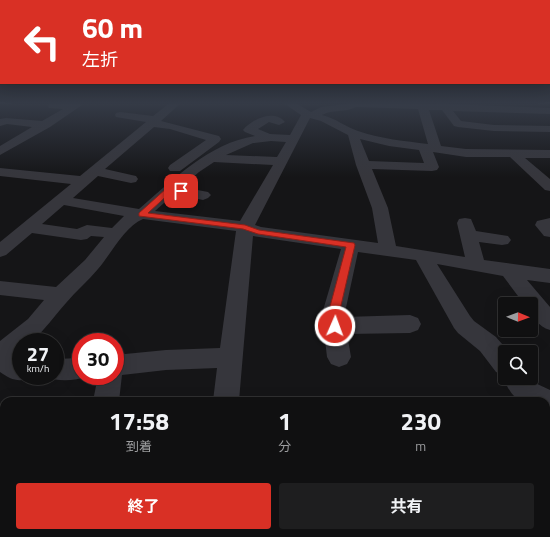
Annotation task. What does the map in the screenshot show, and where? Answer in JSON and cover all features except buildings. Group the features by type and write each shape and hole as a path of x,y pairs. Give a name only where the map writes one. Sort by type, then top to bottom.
{"street":[{"path":"0,152 41,127"},
{"path":"0,251 147,127"},
{"path":"174,127 220,144"},
{"path":"253,127 248,130 271,137 293,139"},
{"path":"226,397 245,227 293,139 301,127"},
{"path":"340,127 354,134 388,142 430,149 461,152 550,154"},
{"path":"363,165 432,167 429,127"},
{"path":"486,127 550,129"},
{"path":"378,128 389,139 388,142"},
{"path":"354,134 353,136 363,165 380,208 388,250"},
{"path":"174,168 220,144 271,137"},
{"path":"458,138 461,152"},
{"path":"12,363 4,348 36,325 60,295 92,264 131,218 142,214 194,169 211,158 220,144"},
{"path":"514,154 529,170 540,177 550,187"},
{"path":"211,158 282,161"},
{"path":"418,167 426,180"},
{"path":"94,171 131,179"},
{"path":"0,172 82,181"},
{"path":"170,189 203,194"},
{"path":"60,200 142,214 245,227 258,232 388,250 550,276"},
{"path":"550,223 544,225 550,232"},
{"path":"28,227 81,235 87,230 116,234"},
{"path":"476,265 467,229 502,240"},
{"path":"339,357 333,314 351,245"},
{"path":"423,256 462,322 466,327 488,344 498,356"},
{"path":"509,270 550,322"},
{"path":"0,288 60,295"},
{"path":"335,326 410,324"},
{"path":"124,364 166,360 231,358"},
{"path":"107,397 109,385"},
{"path":"520,385 524,390 537,397"}],"route":[{"path":"181,191 170,189 142,214 245,227 258,232 351,245 333,314 335,326"}]}
